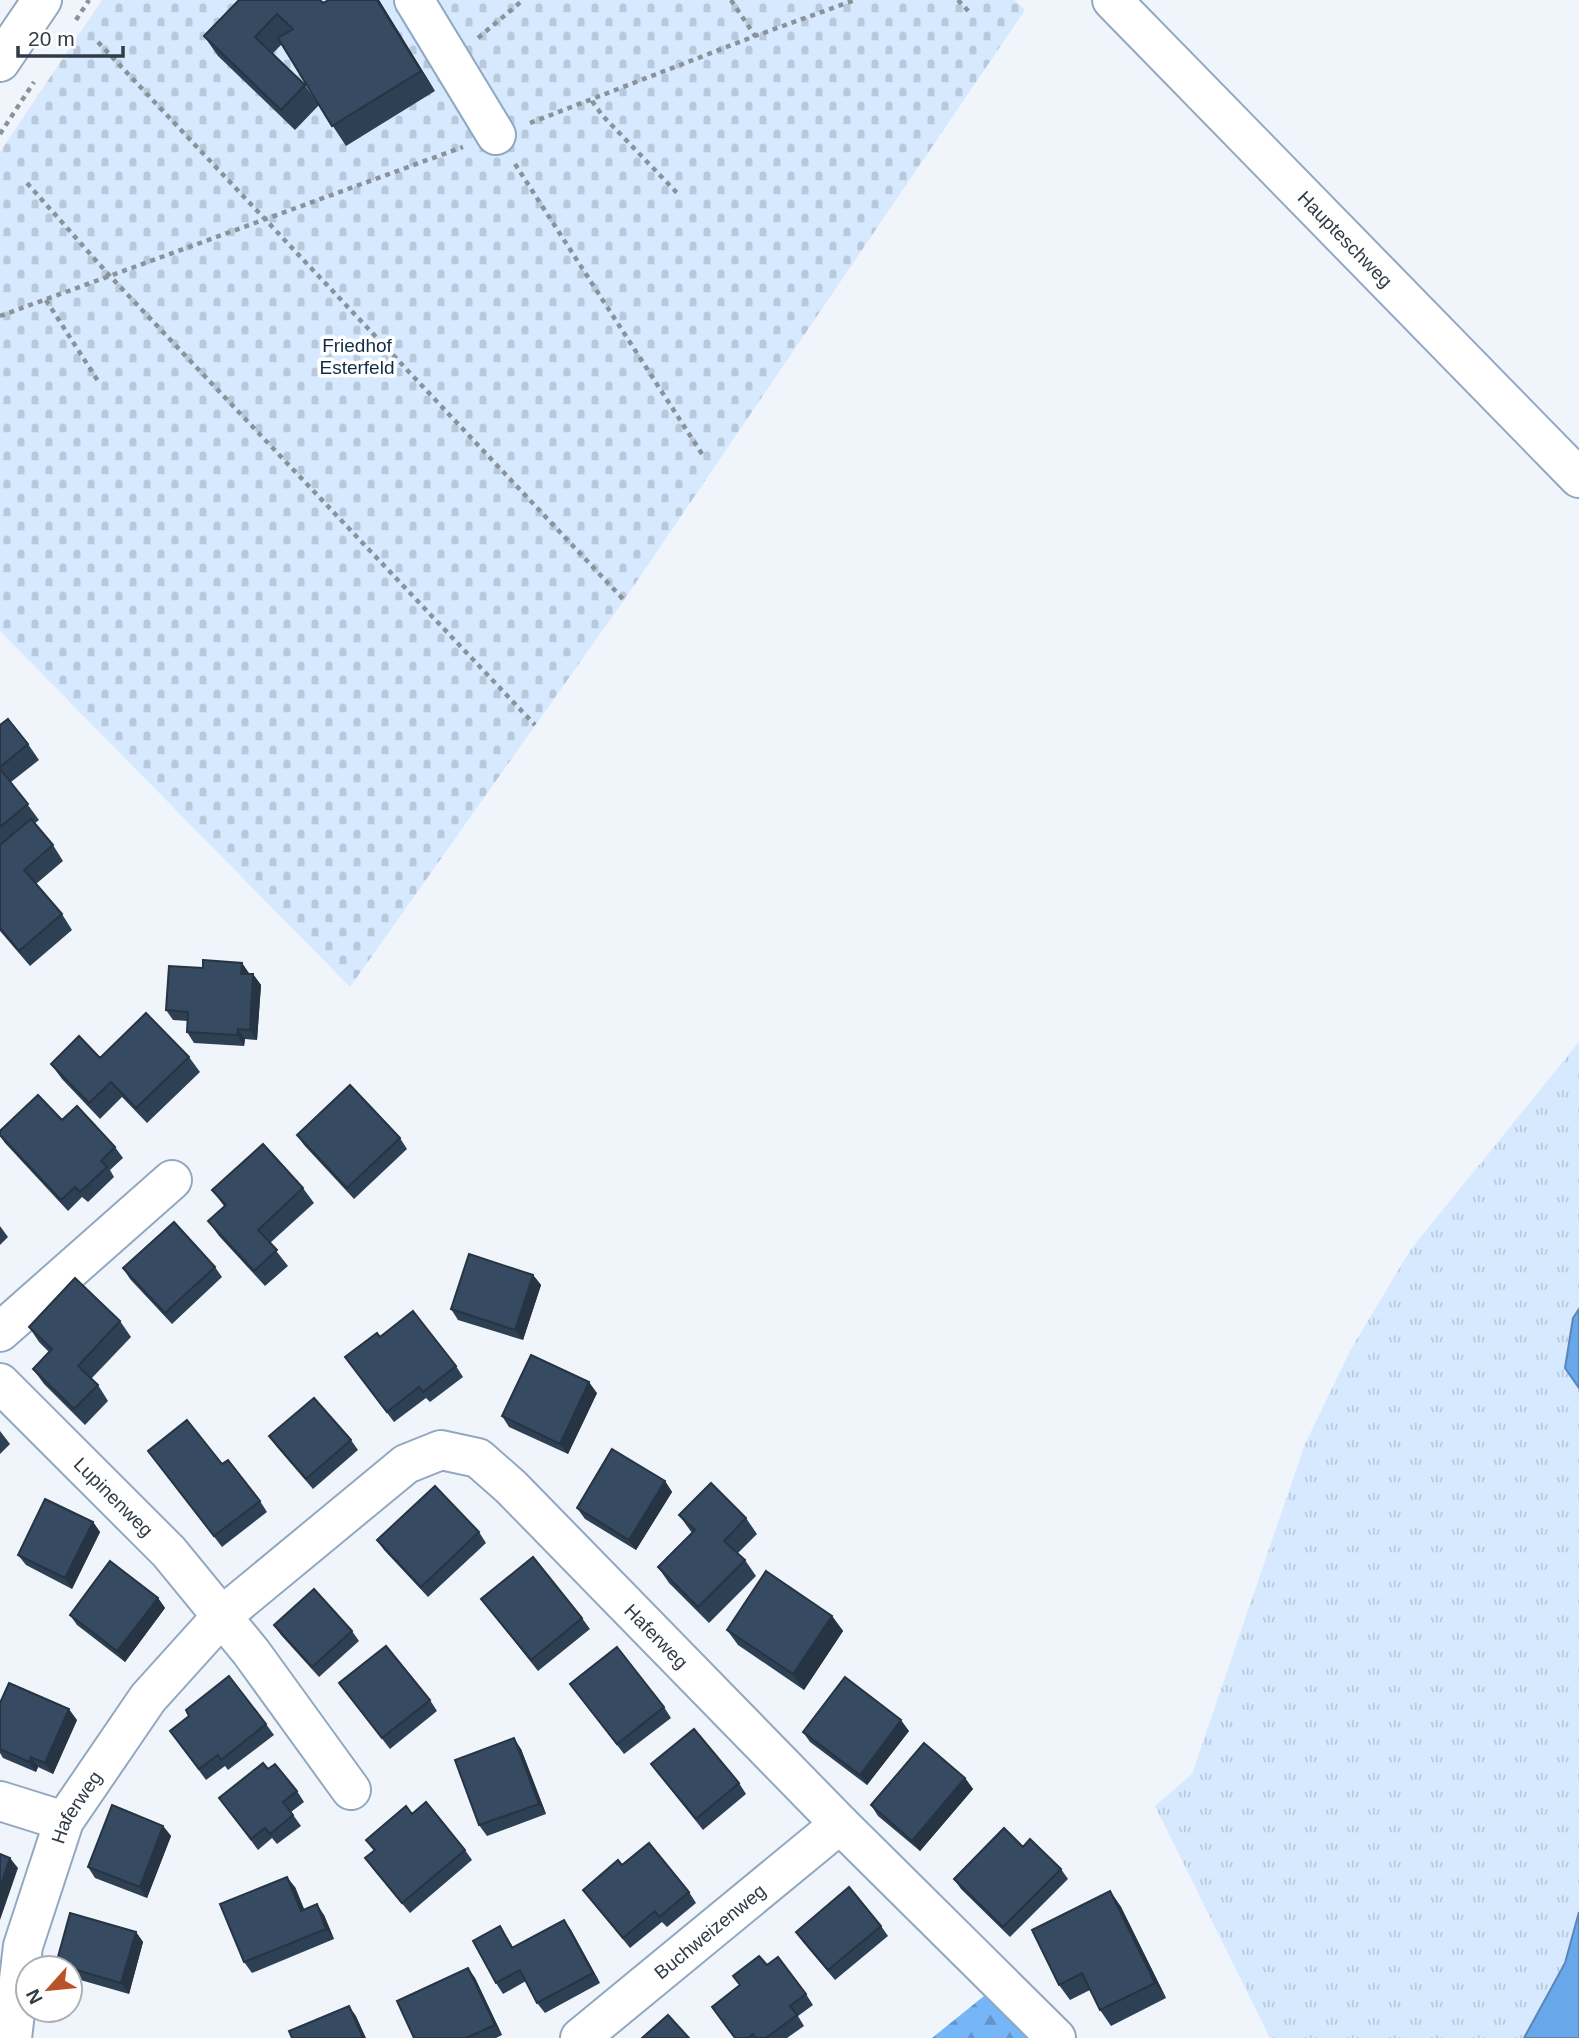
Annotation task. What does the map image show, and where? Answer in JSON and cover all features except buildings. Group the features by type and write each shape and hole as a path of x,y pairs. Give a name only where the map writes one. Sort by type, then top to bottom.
{"street":[{"path":"0,62 42,0"},
{"path":"414,0 496,135"},
{"name":"Haupteschweg","path":"1112,0 1579,478"},
{"path":"0,1332 172,1180"},
{"name":"Lupinenweg","path":"0,1383 169,1552 222,1616"},
{"name":"Haferweg","path":"12,2038 23,1946 64,1821 148,1698 222,1616 406,1464 441,1450 478,1458 511,1487 840,1824 1056,2038"},
{"path":"222,1616 351,1790"},
{"path":"0,1801 64,1821"},
{"name":"Buchweizenweg","path":"580,2038 840,1824"}],"path":[{"path":"451,61 523,0"},
{"path":"731,0 755,36"},
{"path":"0,316 592,100 855,0"},
{"path":"958,0 971,14"},
{"path":"98,43 624,600"},
{"path":"592,100 602,115 680,197"},
{"path":"496,135 702,454"},
{"path":"27,183 109,275 535,725"},
{"path":"46,300 98,381"}],"green space":[{"name":"Friedhof Esterfeld","path":"102,0 1014,0 1025,10 624,600 350,987 0,631 0,152"},
{"path":"1579,1042 1579,2038 1270,2038 1155,1806 1192,1774 1305,1444 1350,1351 1411,1249"},
{"path":"989,1992 1034,2038 932,2038"}],"shaded area":[{"path":"1579,1309 1579,1388 1565,1368 1573,1318"},
{"path":"1579,1912 1579,2038 1524,2038 1565,1963"}]}
